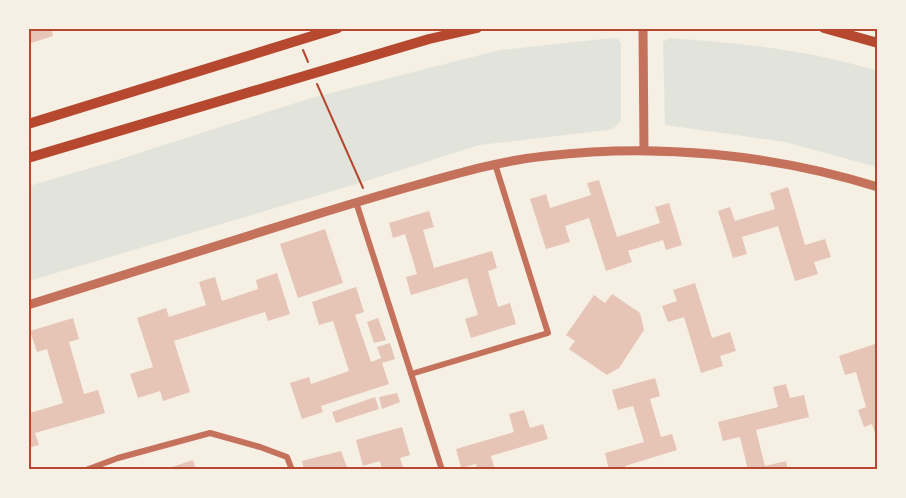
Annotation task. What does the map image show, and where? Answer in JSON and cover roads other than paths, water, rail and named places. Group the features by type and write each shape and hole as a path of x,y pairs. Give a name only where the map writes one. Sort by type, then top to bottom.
{"main road":[{"path":"28,124 338,28"},
{"path":"28,158 429,39 477,28"},
{"path":"824,28 878,43"}],"street":[{"path":"643,28 644,151"},
{"path":"28,304 356,202 464,171 554,155 594,151 718,154 827,173 878,187"},
{"path":"411,374 548,333 495,164"},
{"path":"356,202 442,470"},
{"path":"86,470 118,458 210,433 287,457 292,470"}]}
